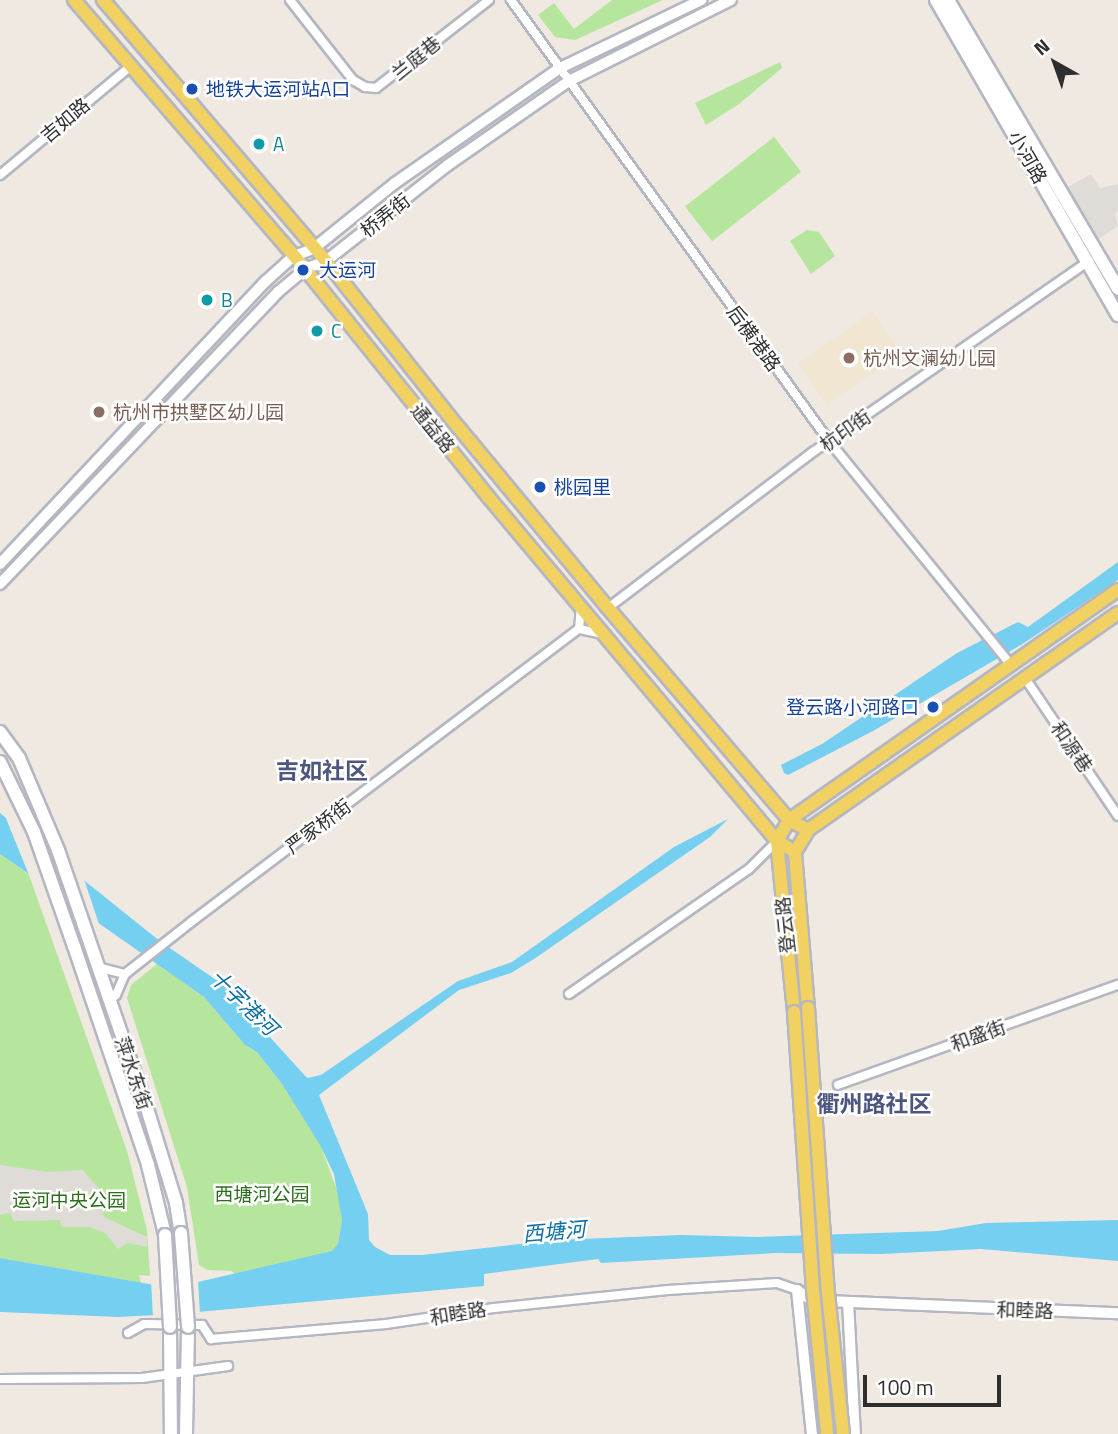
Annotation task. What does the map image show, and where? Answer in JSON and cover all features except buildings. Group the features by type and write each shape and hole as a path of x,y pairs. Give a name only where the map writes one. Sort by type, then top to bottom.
{"main road":[{"name":"通益路","path":"74,0 305,269 581,607 777,841 795,852"},
{"name":"通益路","path":"103,0 326,261 459,429 608,608 789,820 808,830"},
{"name":"小河路","path":"936,0 1118,315"},
{"name":"小河路","path":"948,0 1118,289"},
{"path":"777,841 789,820 1118,590"},
{"path":"795,852 808,830 1118,613"},
{"name":"萍水东街","path":"0,732 19,758 58,850 96,967 145,1102 176,1203 188,1327 186,1434"},
{"name":"萍水东街","path":"0,762 34,832 148,1166 165,1235 170,1327 171,1434"},
{"name":"登云路","path":"777,841 794,1012 813,1290 827,1434"},
{"name":"登云路","path":"795,852 828,1293 843,1434"}],"street":[{"name":"兰庭巷","path":"290,0 353,80 365,87 376,88 489,0"},
{"name":"后横港路","path":"511,0 829,441 1011,665"},
{"name":"桥弄街","path":"0,564 266,281 294,256 313,249 396,183 560,68 701,0"},
{"name":"桥弄街","path":"0,583 278,292 305,269 326,261 448,165 569,81 731,0"},
{"name":"吉如路","path":"0,175 131,66"},
{"name":"杭印街","path":"608,608 829,441 1089,261"},
{"path":"581,607 579,629 604,634"},
{"name":"严家桥街","path":"109,1001 116,995 125,974 183,928 579,629"},
{"name":"和源巷","path":"1026,678 1118,816"},
{"path":"569,993 749,869 777,841"},
{"path":"96,967 125,974"},
{"name":"和盛街","path":"838,1084 1118,985"},
{"name":"和睦路","path":"128,1333 144,1324 202,1325 211,1339 386,1324 494,1308 668,1290 777,1283 797,1290 811,1300 1118,1313"},
{"path":"797,1290 812,1434"},
{"path":"848,1302 855,1434"},
{"path":"0,1379 73,1381 142,1378 228,1366"}],"shaded area":[{"path":"1091,174 1100,188 1118,184 1118,211 1115,214 1118,226 1091,244 1061,191"},
{"name":"杭州文澜幼儿园","path":"872,312 901,353 827,405 798,364"},
{"path":"0,1165 48,1172 83,1170 103,1194 99,1204 104,1217 147,1237 147,1247 128,1243 118,1249 105,1233 90,1227 62,1227 60,1220 14,1221 10,1213 0,1215"}],"green space":[{"path":"612,0 663,0 575,40 555,37 538,15 554,3 574,29"},
{"path":"780,62 782,68 739,104 706,125 695,103"},
{"path":"774,137 801,172 712,241 685,207"},
{"path":"807,230 819,232 835,256 811,274 790,241"},
{"name":"运河中央公园","path":"0,854 29,875 127,1151 147,1230 150,1276 139,1275 141,1283 0,1258"},
{"name":"西塘河公园","path":"157,964 204,997 245,1045 257,1052 282,1084 320,1144 339,1196 342,1220 338,1244 333,1251 235,1275 232,1271 207,1270 199,1265 187,1187 127,998 131,985"}],"water":[{"path":"1118,562 1118,580 1024,643 873,731 788,775 784,773 781,765 822,744 957,653 1018,622 1028,627"},
{"path":"0,813 161,942 222,984 307,1078 321,1075 458,981 512,962 674,847 728,819 710,837 534,959 511,973 459,990 319,1095 368,1214 369,1240 375,1247 390,1255 422,1255 556,1240 938,1231 986,1223 1118,1220 1118,1261 981,1249 881,1254 775,1253 601,1263 598,1259 484,1274 484,1286 175,1314 118,1317 0,1312 0,1258 172,1288 332,1251 338,1244 342,1220 334,1174 320,1145 282,1084 257,1052 245,1045 204,997 0,854"}],"pier":[{"path":"3,811 83,876 101,930 52,892 31,880"},
{"path":"198,1279 200,1315 153,1318 151,1281 172,1285"}],"place":[{"name":"地铁大运河站A口","path":"192,89"},
{"name":"A","path":"259,144"},
{"name":"大运河","path":"303,270"},
{"name":"B","path":"207,300"},
{"name":"C","path":"317,331"},
{"name":"杭州文澜幼儿园","path":"849,358"},
{"name":"杭州市拱墅区幼儿园","path":"99,412"},
{"name":"桃园里","path":"540,487"},
{"name":"登云路小河路口","path":"933,707"}],"district":[{"name":"吉如社区","path":"322,771"},
{"name":"衢州路社区","path":"874,1104"}],"water label":[{"name":"十字港河","path":"244,1002"},
{"name":"西塘河","path":"554,1231"}]}
